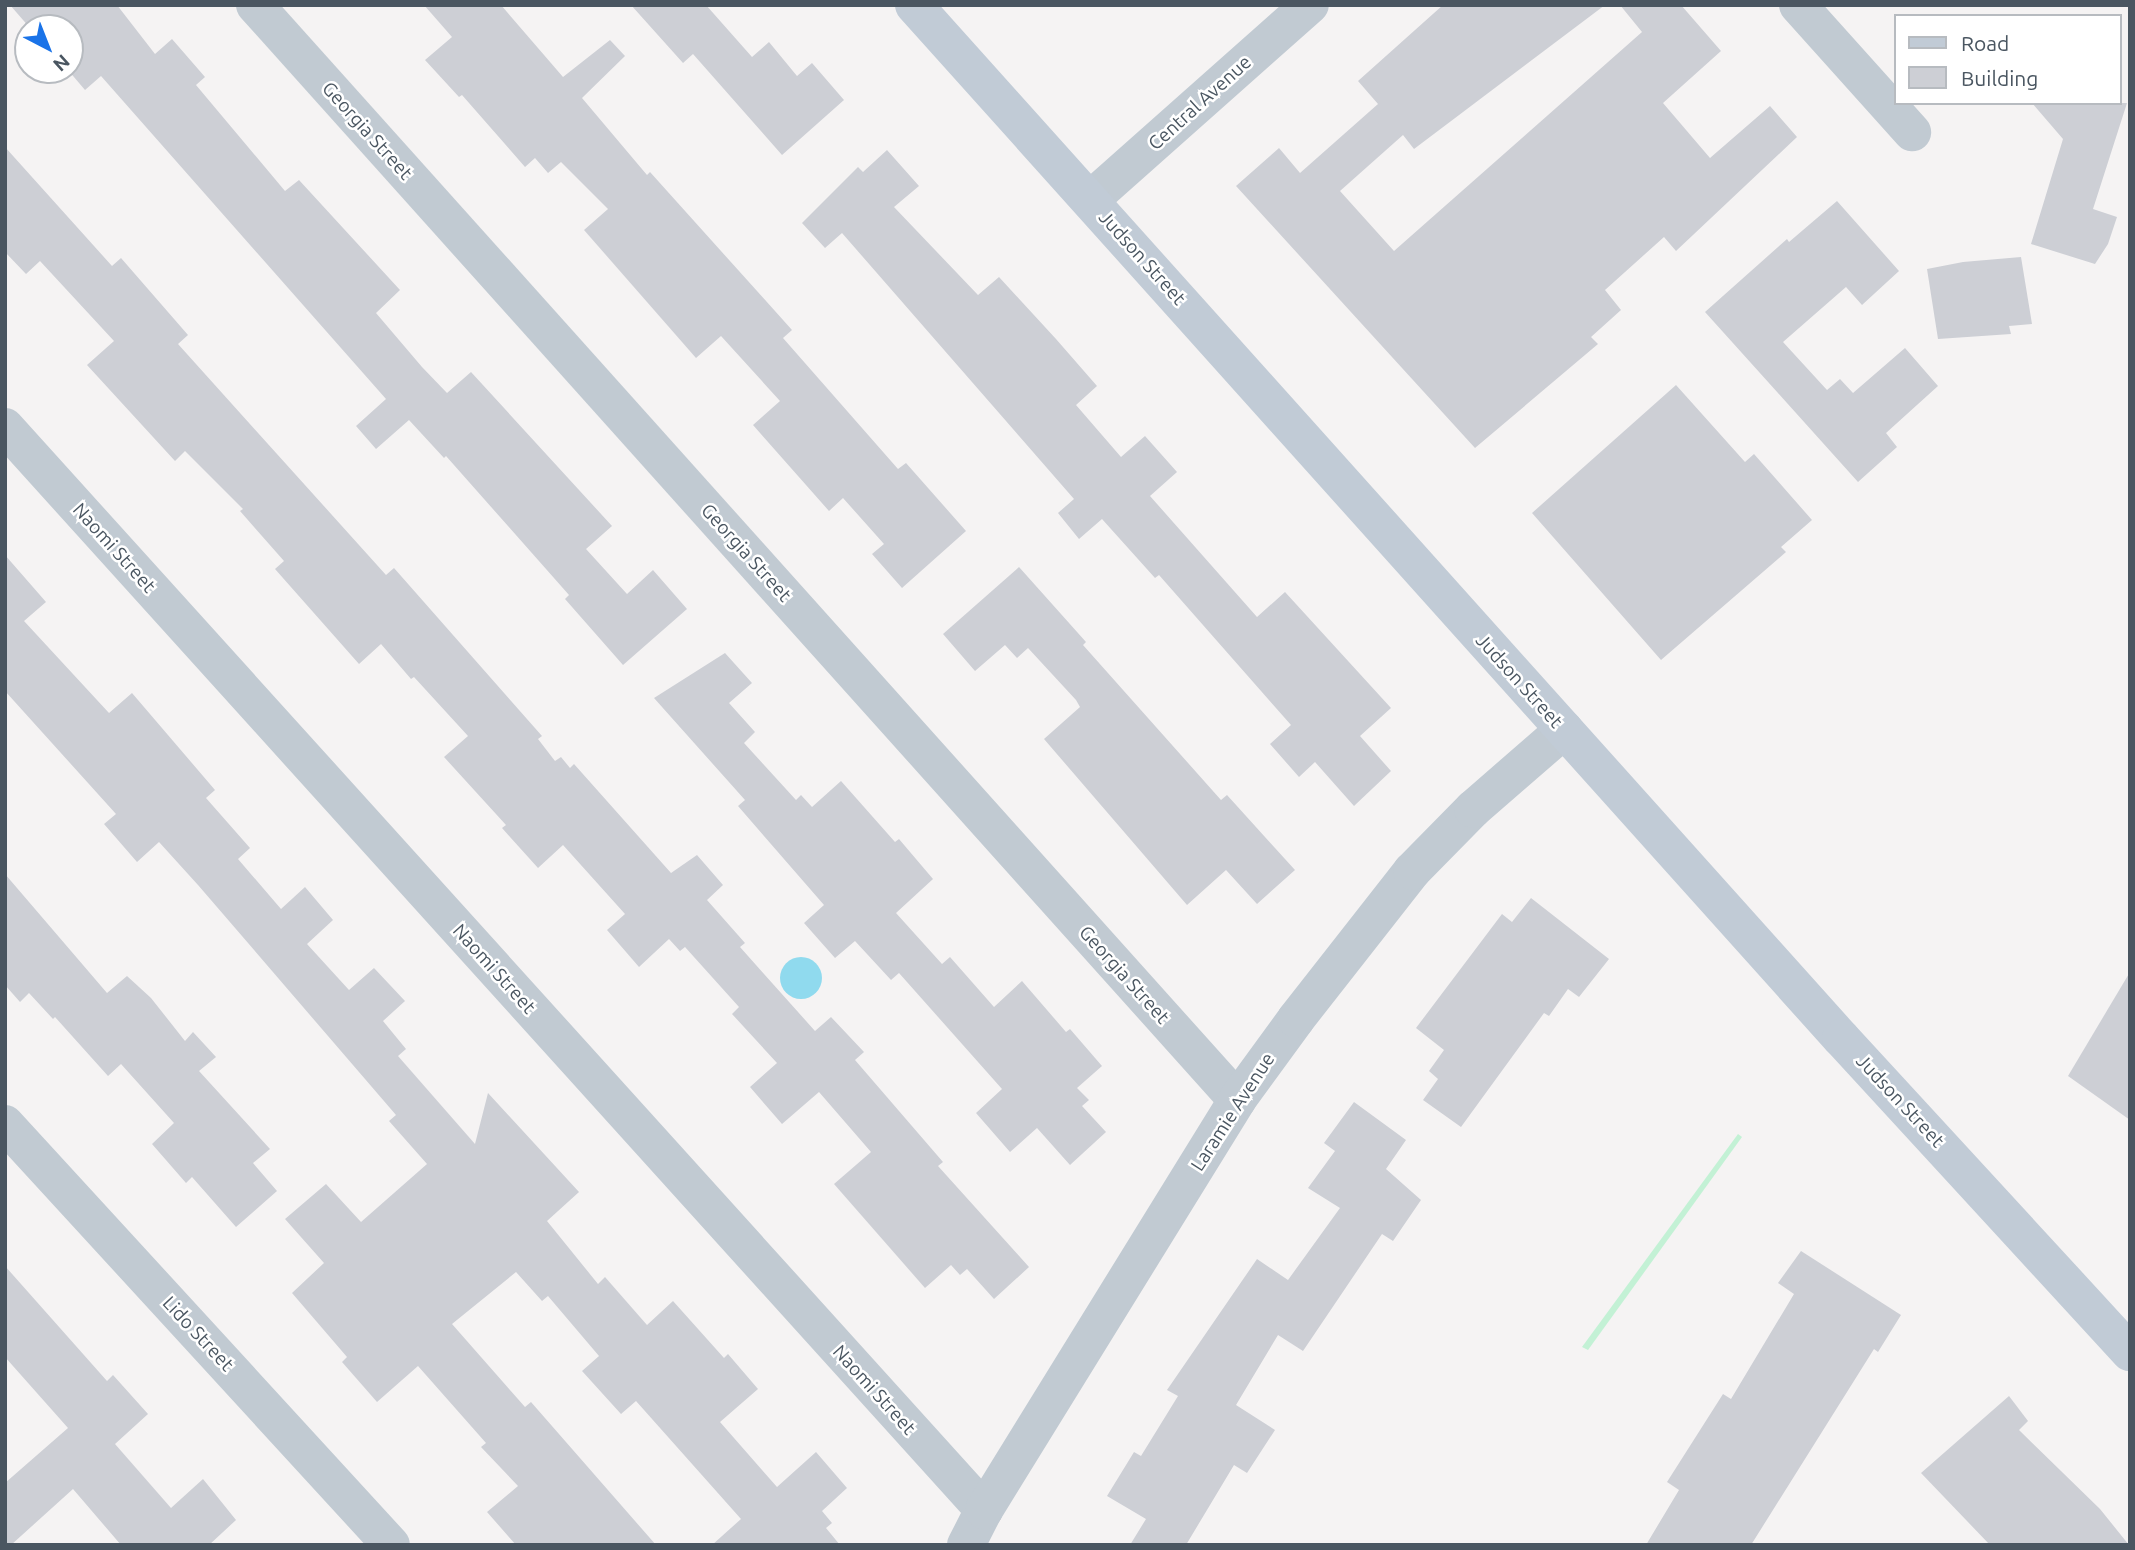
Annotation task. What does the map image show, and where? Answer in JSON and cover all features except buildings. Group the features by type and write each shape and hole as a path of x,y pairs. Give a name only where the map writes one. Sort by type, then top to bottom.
{"main road":[{"name":"Judson Street","path":"914,5 1564,730 2130,1352"}],"street":[{"name":"Georgia Street","path":"255,5 1237,1100"},
{"name":"Central Avenue","path":"1090,200 1310,5"},
{"path":"1798,5 1912,132"},
{"name":"Naomi Street","path":"5,427 984,1510"},
{"name":"Laramie Avenue","path":"966,1545 984,1510 1237,1100 1412,871 1473,809 1564,730"},
{"name":"Lido Street","path":"5,1124 391,1545"}],"green space":[{"path":"1738,1134 1742,1137 1588,1350 1582,1347"}],"water":[{"path":"801,957 816,963 822,978 816,993 801,999 786,993 780,978 786,963"}]}
